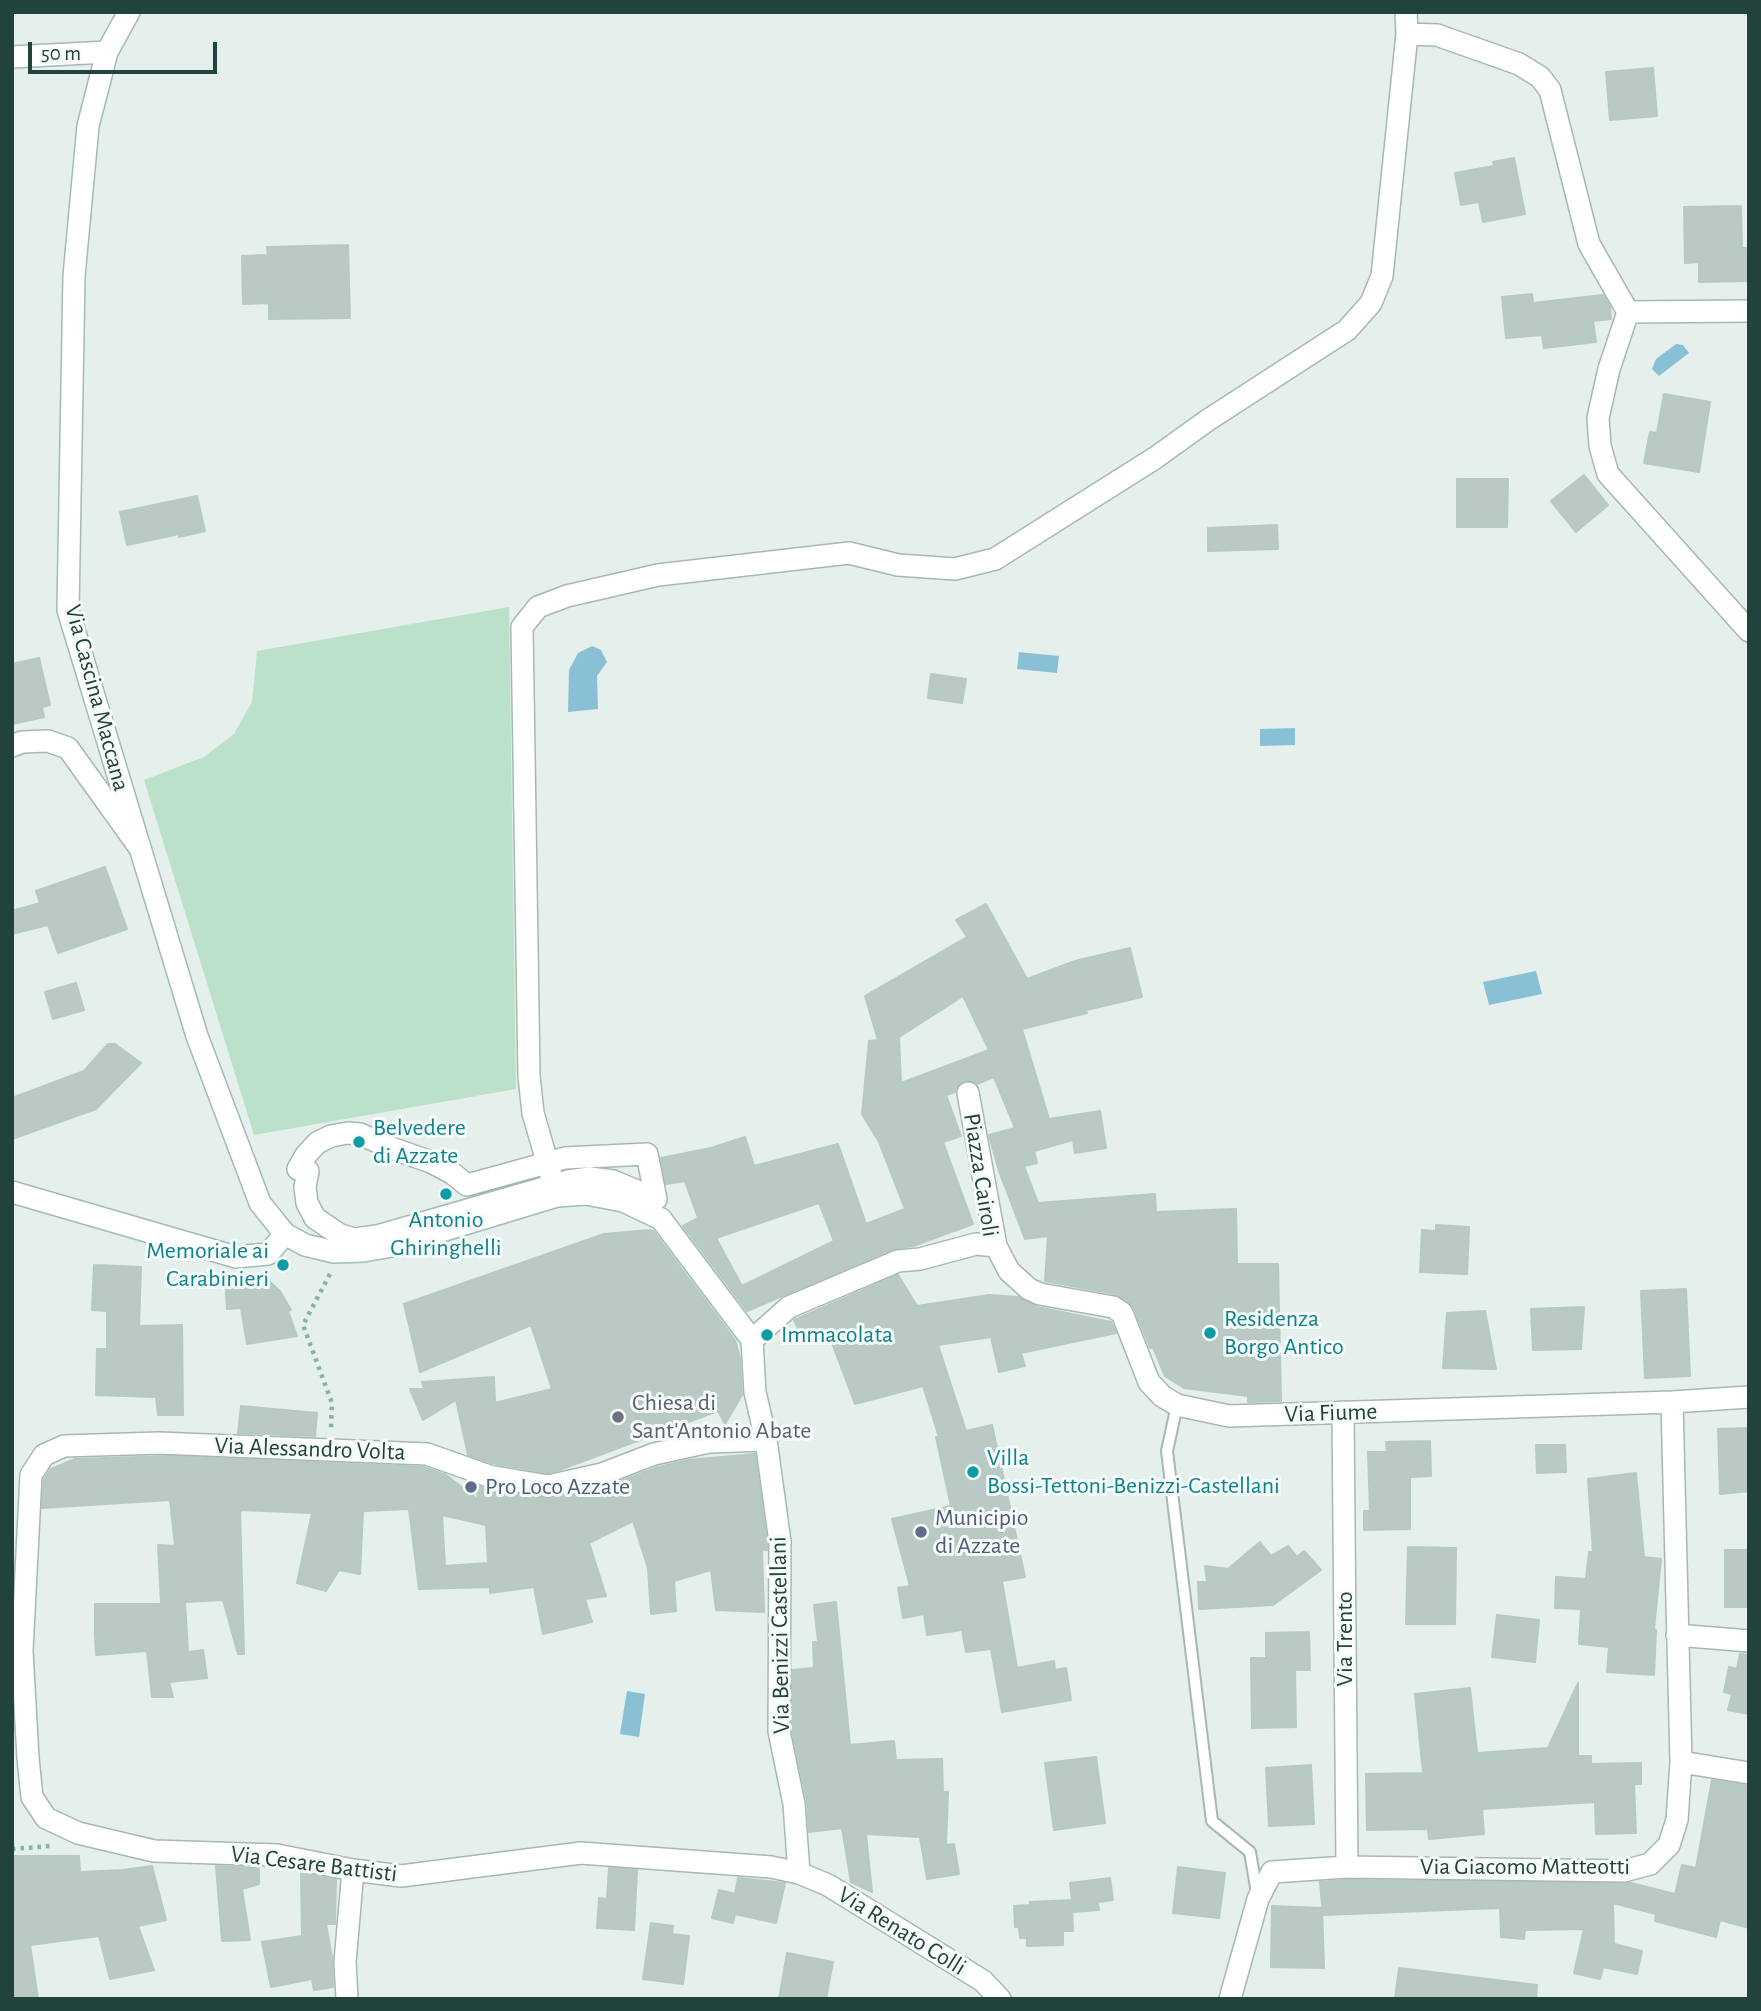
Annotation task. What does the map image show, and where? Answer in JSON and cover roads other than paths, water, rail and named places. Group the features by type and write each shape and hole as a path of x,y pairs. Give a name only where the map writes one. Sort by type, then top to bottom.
{"street":[{"name":"Via Cascina Maccana","path":"129,12 107,52 88,126 74,276 68,610 197,1036 260,1203 285,1234"},
{"path":"555,1191 533,1113 529,1076 522,627 538,607 567,596 658,575 849,553 898,565 955,569 995,559 1155,458 1208,420 1347,330 1371,303 1382,276 1407,34 1406,12"},
{"path":"1407,34 1437,35 1519,64 1540,77 1550,90 1589,244 1628,312 1609,369 1598,418 1600,446 1608,474 1749,631"},
{"path":"12,57 107,52"},
{"path":"1628,312 1749,311"},
{"path":"12,746 22,742 48,741 68,748 140,849"},
{"name":"Piazza Cairoli","path":"752,1340 789,1307 898,1261 920,1259 976,1244 996,1246 968,1093"},
{"path":"12,1192 236,1257 268,1254 285,1234 305,1245 342,1251 363,1251 391,1246 555,1191 590,1178 614,1181 656,1199 647,1154 565,1158 467,1185 431,1162 391,1149 359,1134 348,1133 331,1136 317,1143 306,1154 298,1169 308,1171 305,1187 307,1203 315,1218 328,1229 355,1239 377,1236 555,1191 623,1201 661,1219 752,1340"},
{"name":"Via Fiume","path":"996,1246 1009,1271 1029,1289 1040,1294 1112,1307 1122,1313 1149,1382 1162,1396 1177,1405 1229,1416 1672,1402 1749,1396"},
{"name":"Via Benizzi Castellani","path":"752,1340 755,1392 766,1440 780,1542 779,1731 794,1804 799,1873"},
{"name":"Via Giacomo Matteotti","path":"1230,1999 1258,1899 1272,1872 1347,1867 1624,1871 1650,1864 1669,1845 1677,1820 1681,1762 1672,1402"},
{"name":"Via Trento","path":"1343,1412 1347,1867"},
{"name":"Via Alessandro Volta","path":"17,1653 31,1475 44,1455 64,1446 159,1443 427,1454 489,1476 548,1486 602,1474 654,1454 709,1442 766,1440"},
{"path":"1677,1635 1749,1641"},
{"name":"Via Cesare Battisti","path":"17,1653 22,1801 46,1818 78,1833 154,1852 276,1855 401,1876 580,1853 771,1867 799,1873"},
{"path":"1681,1762 1749,1773"},
{"path":"347,1999 345,1962 354,1870"},
{"name":"Via Renato Colli","path":"799,1873 828,1885 983,1981 1000,1999"}],"lane":[{"path":"1177,1405 1167,1451 1212,1821 1250,1852 1258,1899"}],"water":[{"path":"1676,344 1683,345 1689,353 1659,376 1652,369 1656,359"},
{"path":"592,646 601,650 607,662 597,676 598,709 568,712 569,670 578,653"},
{"path":"1019,652 1059,656 1057,673 1017,669"},
{"path":"1295,728 1295,745 1260,746 1260,729"},
{"path":"1536,971 1542,994 1489,1005 1483,982"},
{"path":"627,1691 645,1694 639,1737 620,1734"}],"place":[{"name":"Belvedere di Azzate","path":"359,1142"},
{"name":"Antonio Ghiringhelli","path":"446,1194"},
{"name":"Memoriale ai Carabinieri","path":"283,1265"},
{"name":"Residenza Borgo Antico","path":"1210,1333"},
{"name":"Immacolata","path":"767,1335"},
{"name":"Chiesa di Sant'Antonio Abate","path":"618,1417"},
{"name":"Villa Bossi-Tettoni-Benizzi-Castellani","path":"973,1472"},
{"name":"Pro Loco Azzate","path":"471,1487"},
{"name":"Municipio di Azzate","path":"921,1532"}]}
